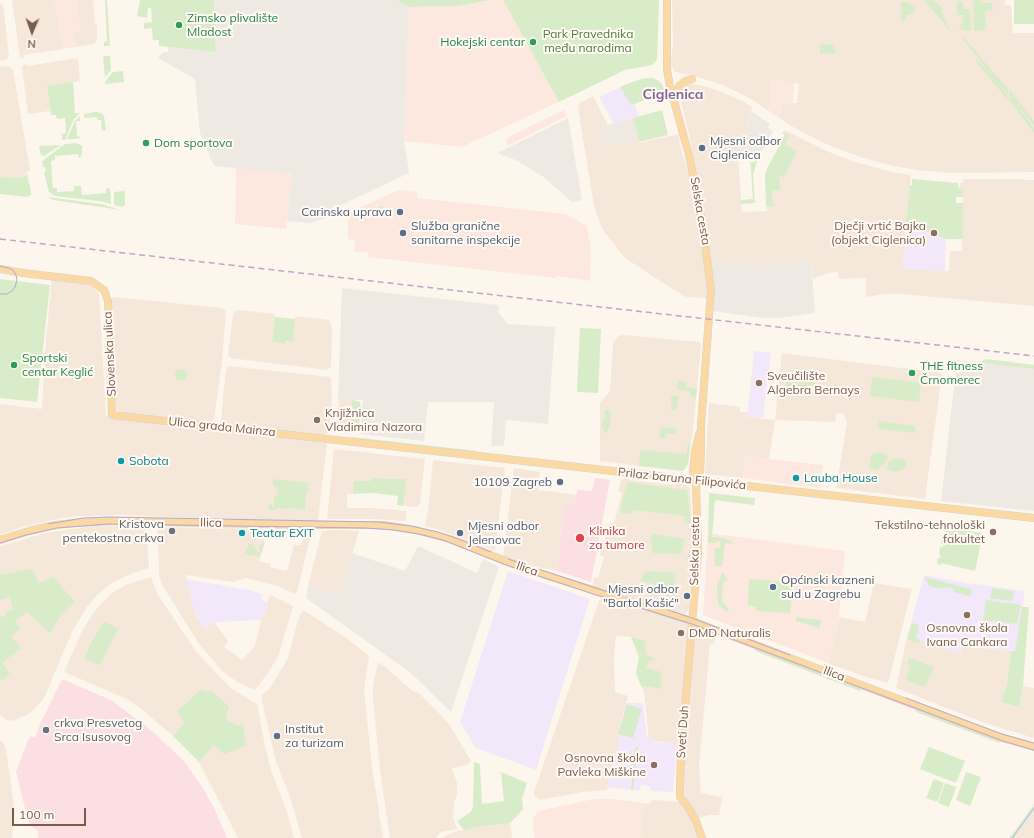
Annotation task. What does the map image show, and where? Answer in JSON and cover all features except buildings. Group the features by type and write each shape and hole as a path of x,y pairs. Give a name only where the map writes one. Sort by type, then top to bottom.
{"main road":[{"name":"Selska cesta","path":"667,0 667,69 689,155 702,220 711,296 701,425 702,452 700,472 696,481 698,552 692,621"},
{"path":"675,104 676,93 679,86 685,80 692,79"},
{"name":"Slovenska ulica","path":"0,269 91,281 100,287 105,293 108,301 112,415"},
{"name":"Ulica grada Mainza","path":"112,415 331,440"},
{"name":"Prilaz baruna Filipovića","path":"331,440 1034,518"},
{"name":"Ilica","path":"0,540 41,528 99,521 388,526 415,530 450,539 514,565 692,621 1000,737 1033,747"},
{"name":"Sveti Duh","path":"692,621 681,762 680,797 696,821 702,838"}],"shaded area":[{"path":"12,0 54,0 63,49 23,55 24,59 20,57"},
{"path":"54,0 77,0 79,32 73,33 75,47 63,49"},
{"path":"77,0 93,0 95,24 97,24 97,39 94,44 75,47 73,33 79,31"},
{"path":"214,0 397,0 409,7 404,139 409,173 341,205 333,205 333,216 310,223 287,221 292,174 214,166 200,133 195,79 158,58 163,52 168,52 168,47 216,52"},
{"path":"491,0 503,0 559,102 462,147 404,141 409,7 458,6"},
{"path":"672,0 1005,0 1005,5 1011,5 1013,33 1034,33 1034,172 951,173 917,170 893,166 860,157 824,143 798,130 779,118 783,102 797,103 799,84 772,79 769,111 749,98 723,85 674,71 671,63 673,43"},
{"path":"0,3 3,5 9,56 6,60 0,61"},
{"path":"78,58 80,81 47,86 50,111 28,114 22,66 26,64 27,66"},
{"path":"0,67 10,67 13,70 30,170 21,178 0,177"},
{"path":"772,79 794,83 793,102 783,102 779,118 769,111"},
{"path":"688,83 709,87 743,101 752,107 747,136 739,137 741,152 738,153 738,157 742,212 767,211 765,174 785,135 782,133 785,130 829,152 852,161 892,172 911,175 903,269 949,271 950,251 962,251 963,189 960,189 960,183 963,183 963,179 1034,180 1034,306 901,294 884,294 866,297 866,278 839,279 838,272 828,273 813,279 811,260 759,266 729,261 711,263 704,208 679,93 680,89"},
{"path":"628,84 637,104 635,105 639,116 614,124 599,97"},
{"path":"593,96 608,125 598,142 598,145 638,139 639,143 679,134 680,146 688,170 700,228 708,286 708,298 686,297 674,290 625,258 602,229 594,206 578,108 580,103"},
{"path":"564,110 567,116 507,146 506,140 508,137"},
{"path":"751,111 770,124 768,128 773,131 760,154 741,152 739,136 747,136"},
{"path":"568,118 582,200 572,202 545,178 518,161 497,153"},
{"path":"633,118 638,139 598,145 598,142 608,125"},
{"path":"236,167 292,174 286,229 235,224"},
{"name":"Dječji vrtić Bajka (objekt Ciglenica)","path":"910,185 963,189 963,197 956,197 956,203 963,203 963,239 946,239 945,271 903,269"},
{"path":"399,190 417,192 417,198 566,214 587,226 591,251 590,281 557,276 556,278 368,257 368,253 354,251 355,240 348,239 348,221 352,211"},
{"path":"811,260 815,313 778,318 763,318 713,311 714,288 711,263 729,261 759,266"},
{"path":"52,277 88,283 99,294 106,416 325,443 327,445 317,521 122,515 81,516 61,518 22,527 0,535 0,404 42,409 45,352"},
{"path":"342,288 497,305 499,306 498,312 508,324 555,327 548,424 506,420 504,446 491,446 494,402 428,402 424,441 360,434 363,400 338,399"},
{"path":"114,297 222,308 226,311 222,362 213,421 208,422 121,413 117,410 111,302 111,299"},
{"path":"239,310 275,314 272,342 284,344 285,341 293,342 295,316 329,320 332,328 331,367 327,370 230,358 228,354 233,314 235,311"},
{"path":"623,335 700,342 701,344 693,430 688,464 683,471 600,461 600,403 610,391 613,344 618,336"},
{"name":"Sveučilište Algebra Bernays","path":"754,351 771,353 763,418 747,417"},
{"path":"782,353 942,373 925,499 836,488 847,423 844,414 837,413 835,422 775,420"},
{"path":"957,360 1034,369 1034,511 941,501"},
{"path":"229,366 331,378 332,405 328,433 325,435 224,424 221,419 226,370"},
{"path":"339,395 356,395 351,434 337,432"},
{"path":"709,403 740,407 740,412 748,412 747,417 775,420 769,459 745,456 743,478 705,474"},
{"path":"334,449 425,459 420,504 416,507 405,506 405,479 371,478 371,481 354,481 353,494 347,494 347,508 374,508 406,511 406,521 327,519"},
{"path":"745,456 823,465 820,488 743,478"},
{"path":"433,460 505,468 495,551 443,531 425,526"},
{"path":"514,468 540,472 538,490 577,495 575,506 564,506 557,571 503,559"},
{"path":"626,477 630,477 629,480 676,485 679,482 684,483 690,489 693,546 689,608 686,614 593,586 594,577 598,578 604,557 600,555 606,535 611,535 622,493 618,491 621,481"},
{"name":"Klinika za tumore","path":"595,478 610,480 591,582 557,571 564,506 575,505 577,490 592,491"},
{"path":"94,526 146,527 149,568 113,582 98,594 86,608 72,632 44,698 32,712 13,721 6,720 0,715 0,546 45,533"},
{"path":"158,527 267,529 259,561 271,564 270,567 287,571 294,545 302,545 303,533 311,534 297,592 295,594 278,586 246,578 233,582 186,575 196,616 205,629 214,622 228,641 224,647 242,660 255,646 261,620 265,613 270,595 293,606 279,654 270,670 255,690 239,683 223,672 199,644 163,586 159,576"},
{"path":"322,531 359,531 341,594 308,586"},
{"name":"Općinski kazneni sud u Zagrebu","path":"708,533 845,551 839,617 828,663 703,615"},
{"path":"418,546 477,573 483,559 499,567 451,712 412,674 306,598 308,586 341,594 352,553 405,571"},
{"path":"508,571 590,599 536,770 476,748 460,722"},
{"name":"Osnovna škola Ivana Cankara","path":"924,575 1025,591 1015,651 962,646 961,654 907,637"},
{"path":"151,577 158,595 197,653 232,689 257,704 272,773 287,812 294,838 238,838 199,762 214,745 243,723 238,726 225,718 203,689 177,711 185,723 173,736 127,699 64,672 83,629 96,609 112,593 125,585"},
{"path":"186,579 249,590 262,594 261,599 267,603 265,613 261,620 214,622 205,629 196,616"},
{"path":"874,583 912,589 888,683 863,676 828,663 839,617 865,622"},
{"path":"600,598 681,621 713,633 715,639 713,644 710,644 699,767 701,793 722,797 719,815 709,815 692,820 699,838 640,838 643,803 649,804 653,800 681,802 685,799 683,769 693,767 676,768 678,745 649,740 644,692 641,686 661,689 646,669 650,661 657,660 646,654 631,637 616,636 614,656 615,692 628,696 617,736 620,737 607,790 583,792 540,800 534,796 534,792"},
{"path":"303,610 345,637 369,656 364,690 372,767 383,838 302,838 290,797 276,762 262,701 262,695 270,688 288,658 298,620"},
{"path":"907,637 961,653 962,646 1011,651 1007,684 1001,702 1019,707 1023,686 1034,688 1034,738 982,722 896,688"},
{"path":"378,662 411,690 420,694 437,711 449,724 471,761 467,765 452,768 457,783 457,796 454,802 453,817 457,829 441,832 435,838 390,838 380,770 373,700 373,686"},
{"path":"62,679 111,700 152,731 183,760 203,788 216,812 227,838 38,838 38,832 30,826 28,820 16,772 28,740 30,736 35,738 41,722"},
{"name":"Osnovna škola Pavleka Miškine","path":"626,703 643,703 647,737 654,738 654,742 677,744 673,791 650,791 650,786 641,785 640,791 607,787 620,737 617,736"},
{"path":"0,740 5,745 15,814 12,838 0,838"},
{"path":"594,799 613,799 643,803 640,838 534,838 533,818 538,811"},
{"path":"1034,803 1034,838 1009,838 1029,811"},
{"path":"510,823 512,838 442,838 453,832"}],"green space":[{"path":"105,0 107,0 110,46 104,46 104,42 107,41"},
{"name":"Zimsko plivalište Mladost","path":"140,0 214,0 216,52 159,46 159,40 153,40 152,28 144,29 144,23 152,22 151,8 148,8 147,18 137,16"},
{"name":"Hokejski centar","path":"397,0 491,0 458,6 409,7"},
{"name":"Park Pravednika među narodima","path":"503,0 659,0 657,60 652,65 625,70 559,102"},
{"path":"924,0 933,0 938,4 942,9 942,12 946,18 943,17 950,29 946,29 948,28"},
{"path":"973,0 980,0 980,3 992,3 993,10 985,11 986,30 974,31"},
{"path":"1014,0 1034,0 1034,24 1014,24"},
{"path":"957,1 963,2 964,9 970,9 971,31 959,30 963,20 963,15 957,15"},
{"path":"901,2 910,3 911,6 914,6 914,14 906,15 906,20 901,21"},
{"path":"962,38 964,38 1008,89 1008,94 996,81 1007,94 1007,99 977,63 975,58 995,80"},
{"path":"820,44 835,45 835,54 820,53"},
{"path":"104,56 110,56 111,70 105,77 103,58"},
{"path":"123,71 124,82 105,84 113,72"},
{"path":"645,78 653,78 659,81 662,84 666,95 660,97 658,95 631,105 620,87"},
{"path":"73,82 75,113 79,114 74,119 65,140 62,140 62,134 66,133 65,118 57,119 56,115 51,115 47,86"},
{"path":"1010,90 1034,121 1034,125 1013,101 1034,128 1034,133 1009,100 1009,97 1013,100 1009,96"},
{"path":"662,110 668,135 639,142 633,118"},
{"path":"96,112 101,113 104,116 106,130 102,131 101,120 97,120 97,117 84,118 84,114"},
{"path":"80,116 80,121 76,121 77,136 81,137 78,139 67,139 75,121"},
{"path":"783,132 789,135 785,145 797,151 784,177 779,176 781,190 771,191 774,206 768,206 766,205 765,174 785,135 782,133"},
{"path":"77,143 82,146 82,154 80,158 78,154 55,156 55,160 51,161 53,188 57,188 57,192 74,191 74,186 81,186 82,195 106,193 106,189 110,188 111,204 100,201 55,196 49,192 44,172 46,171 45,167 43,167 42,161 65,144"},
{"path":"61,145 44,156 41,155 39,146"},
{"path":"750,157 751,162 755,162 756,158 758,159 753,174 755,203 741,204 741,200 753,199"},
{"path":"27,174 31,195 27,197 0,194 0,177 21,178"},
{"name":"Dječji vrtić Bajka (objekt Ciglenica)","path":"912,179 958,183 959,189 963,189 963,197 956,197 956,203 963,203 963,239 946,239 916,227 906,226 910,185 912,185"},
{"path":"125,191 125,205 122,207 114,205 114,192"},
{"path":"47,197 101,204 121,210 53,200"},
{"path":"381,206 384,208 382,217 378,218 372,216 372,212"},
{"path":"0,279 50,285 37,402 0,398"},
{"path":"275,317 295,319 293,342 285,341 285,344 272,342"},
{"path":"580,328 601,329 598,393 577,392"},
{"path":"986,359 1034,365 1034,369 982,363 982,361"},
{"path":"181,369 185,371 187,375 185,379 181,381 177,379 175,375 177,371"},
{"path":"790,375 797,376 799,378 791,389 785,392 785,385 787,381 786,378"},
{"path":"802,377 810,379 813,378 815,383 800,393 797,397 786,397 785,396 796,388"},
{"path":"872,377 921,383 919,402 870,396"},
{"path":"678,381 686,382 686,387 697,389 696,397 690,396 690,391 677,389"},
{"path":"671,396 679,396 677,410 671,410"},
{"path":"351,401 359,401 361,407 358,432 353,432 355,427 350,419 354,413"},
{"path":"605,410 608,410 611,413 610,427 605,434 602,425"},
{"path":"879,421 915,426 915,433 878,429"},
{"path":"661,427 676,429 676,434 666,434 665,438 659,438"},
{"path":"351,437 478,451 474,452"},
{"path":"688,444 690,444 688,464 683,471 639,466 640,450 686,454"},
{"path":"881,452 886,454 888,459 877,470 869,467 871,456 874,453"},
{"path":"896,458 903,459 906,463 905,469 895,472 887,470 889,462"},
{"path":"371,478 406,479 404,506 397,505 398,496 374,493 353,494 354,481 371,481"},
{"path":"273,479 309,483 306,494 305,510 276,508 276,510 269,510 269,504 272,504 272,507 274,507 274,496 277,496 277,487 273,486"},
{"path":"627,482 687,490 691,523 684,523 685,516 632,510 631,514 620,513"},
{"path":"709,493 755,498 754,505 715,500 712,537 732,541 732,544 725,543 722,566 714,566 715,547 720,548 721,542 716,541 715,543 708,543"},
{"path":"946,526 952,527 952,529 983,533 975,571 941,563 941,565 937,564 938,558 940,558 941,555 939,555 940,547 943,547 943,544 941,544 943,536 946,536 947,533 945,532"},
{"path":"651,534 685,539 681,554 652,553"},
{"path":"265,542 260,557 245,554 249,543 255,547 256,551 259,553 259,546"},
{"path":"32,569 39,583 53,577 75,602 60,617 50,633 27,612 15,621 20,628 11,637 21,648 2,663 10,673 2,681 0,678 0,617 6,616 5,612 13,610 10,597 0,600 0,575"},
{"path":"645,571 676,573 673,593 668,593 667,595 653,591 654,584 641,581"},
{"path":"723,572 728,580 723,582 722,601 729,609 726,612 718,604 717,585"},
{"path":"925,577 971,589 972,592 970,596 954,592 952,588 946,587 942,589 929,586"},
{"path":"749,579 787,582 791,584 790,613 756,611 756,607 748,605"},
{"path":"992,588 1014,591 1012,601 990,598"},
{"path":"986,600 1021,605 1017,624 983,620"},
{"path":"1022,607 1029,607 1023,686 1019,707 1001,702 1007,684 1011,651 1015,651"},
{"path":"796,617 821,620 820,628 796,621"},
{"path":"104,621 118,629 100,665 84,659 91,643"},
{"path":"912,623 919,625 916,638 920,640 919,643 907,639"},
{"path":"631,637 645,641 646,654 658,660 650,661 646,668 661,672 661,689 641,686 636,673 639,657"},
{"path":"755,649 861,689 860,691 755,651"},
{"path":"909,658 934,667 925,687 906,680 910,665 907,664"},
{"path":"202,689 206,692 212,691 229,707 225,718 238,726 243,723 246,746 224,754 214,745 199,762 173,736 184,723 177,711"},
{"path":"627,704 642,709 633,738 618,734"},
{"path":"916,710 1001,742 1000,743 916,712"},
{"path":"635,747 638,747 633,790 631,790"},
{"path":"929,747 965,761 956,783 920,769"},
{"path":"474,762 480,764 482,804 504,801 501,772 527,783 522,799 523,809 510,823 464,830 457,821 471,812 473,807"},
{"path":"966,772 981,777 970,806 956,800"},
{"path":"934,779 944,783 937,802 926,798"},
{"path":"945,783 956,787 949,807 938,803"}],"waterway":[{"path":"1012,838 1034,808"}],"tram line":[{"path":"0,266 13,270 17,280 12,291 7,294 0,294"},
{"path":"48,524 83,518 109,517 378,522 411,526 438,532 491,552"},
{"path":"0,543 57,528 109,524 365,528 394,530 419,534 443,540 506,565 596,595 692,624 1003,741 1034,750"},
{"path":"508,559 620,596"},
{"path":"668,610 790,655"},
{"path":"906,698 1002,734 1034,743"}],"railway":[{"path":"0,239 1034,356"}],"place":[{"name":"Zimsko plivalište Mladost","path":"179,25"},
{"name":"Hokejski centar","path":"533,42"},
{"name":"Dom sportova","path":"146,143"},
{"name":"Mjesni odbor Ciglenica","path":"702,148"},
{"name":"Carinska uprava","path":"400,212"},
{"name":"Služba granične sanitarne inspekcije","path":"403,233"},
{"name":"Dječji vrtić Bajka (objekt Ciglenica)","path":"934,233"},
{"name":"Sportski centar Keglić","path":"14,365"},
{"name":"THE fitness Črnomerec","path":"912,373"},
{"name":"Sveučilište Algebra Bernays","path":"759,383"},
{"name":"Knjižnica Vladimira Nazora","path":"317,420"},
{"name":"Sobota","path":"121,461"},
{"name":"Lauba House","path":"796,478"},
{"name":"10109 Zagreb","path":"560,482"},
{"name":"Kristova pentekostna crkva","path":"172,531"},
{"name":"Tekstilno-tehnološki fakultet","path":"993,532"},
{"name":"Teatar EXIT","path":"242,533"},
{"name":"Mjesni odbor Jelenovac","path":"460,533"},
{"name":"Klinika za tumore","path":"580,538"},
{"name":"Općinski kazneni sud u Zagrebu","path":"773,587"},
{"name":"Mjesni odbor \"Bartol Kašić\"","path":"687,596"},
{"name":"Osnovna škola Ivana Cankara","path":"967,615"},
{"name":"DMD Naturalis","path":"681,633"},
{"name":"crkva Presvetog Srca Isusovog","path":"46,730"},
{"name":"Institut za turizam","path":"277,736"},
{"name":"Osnovna škola Pavleka Miškine","path":"654,765"}],"district":[{"name":"Ciglenica","path":"673,95"}]}
